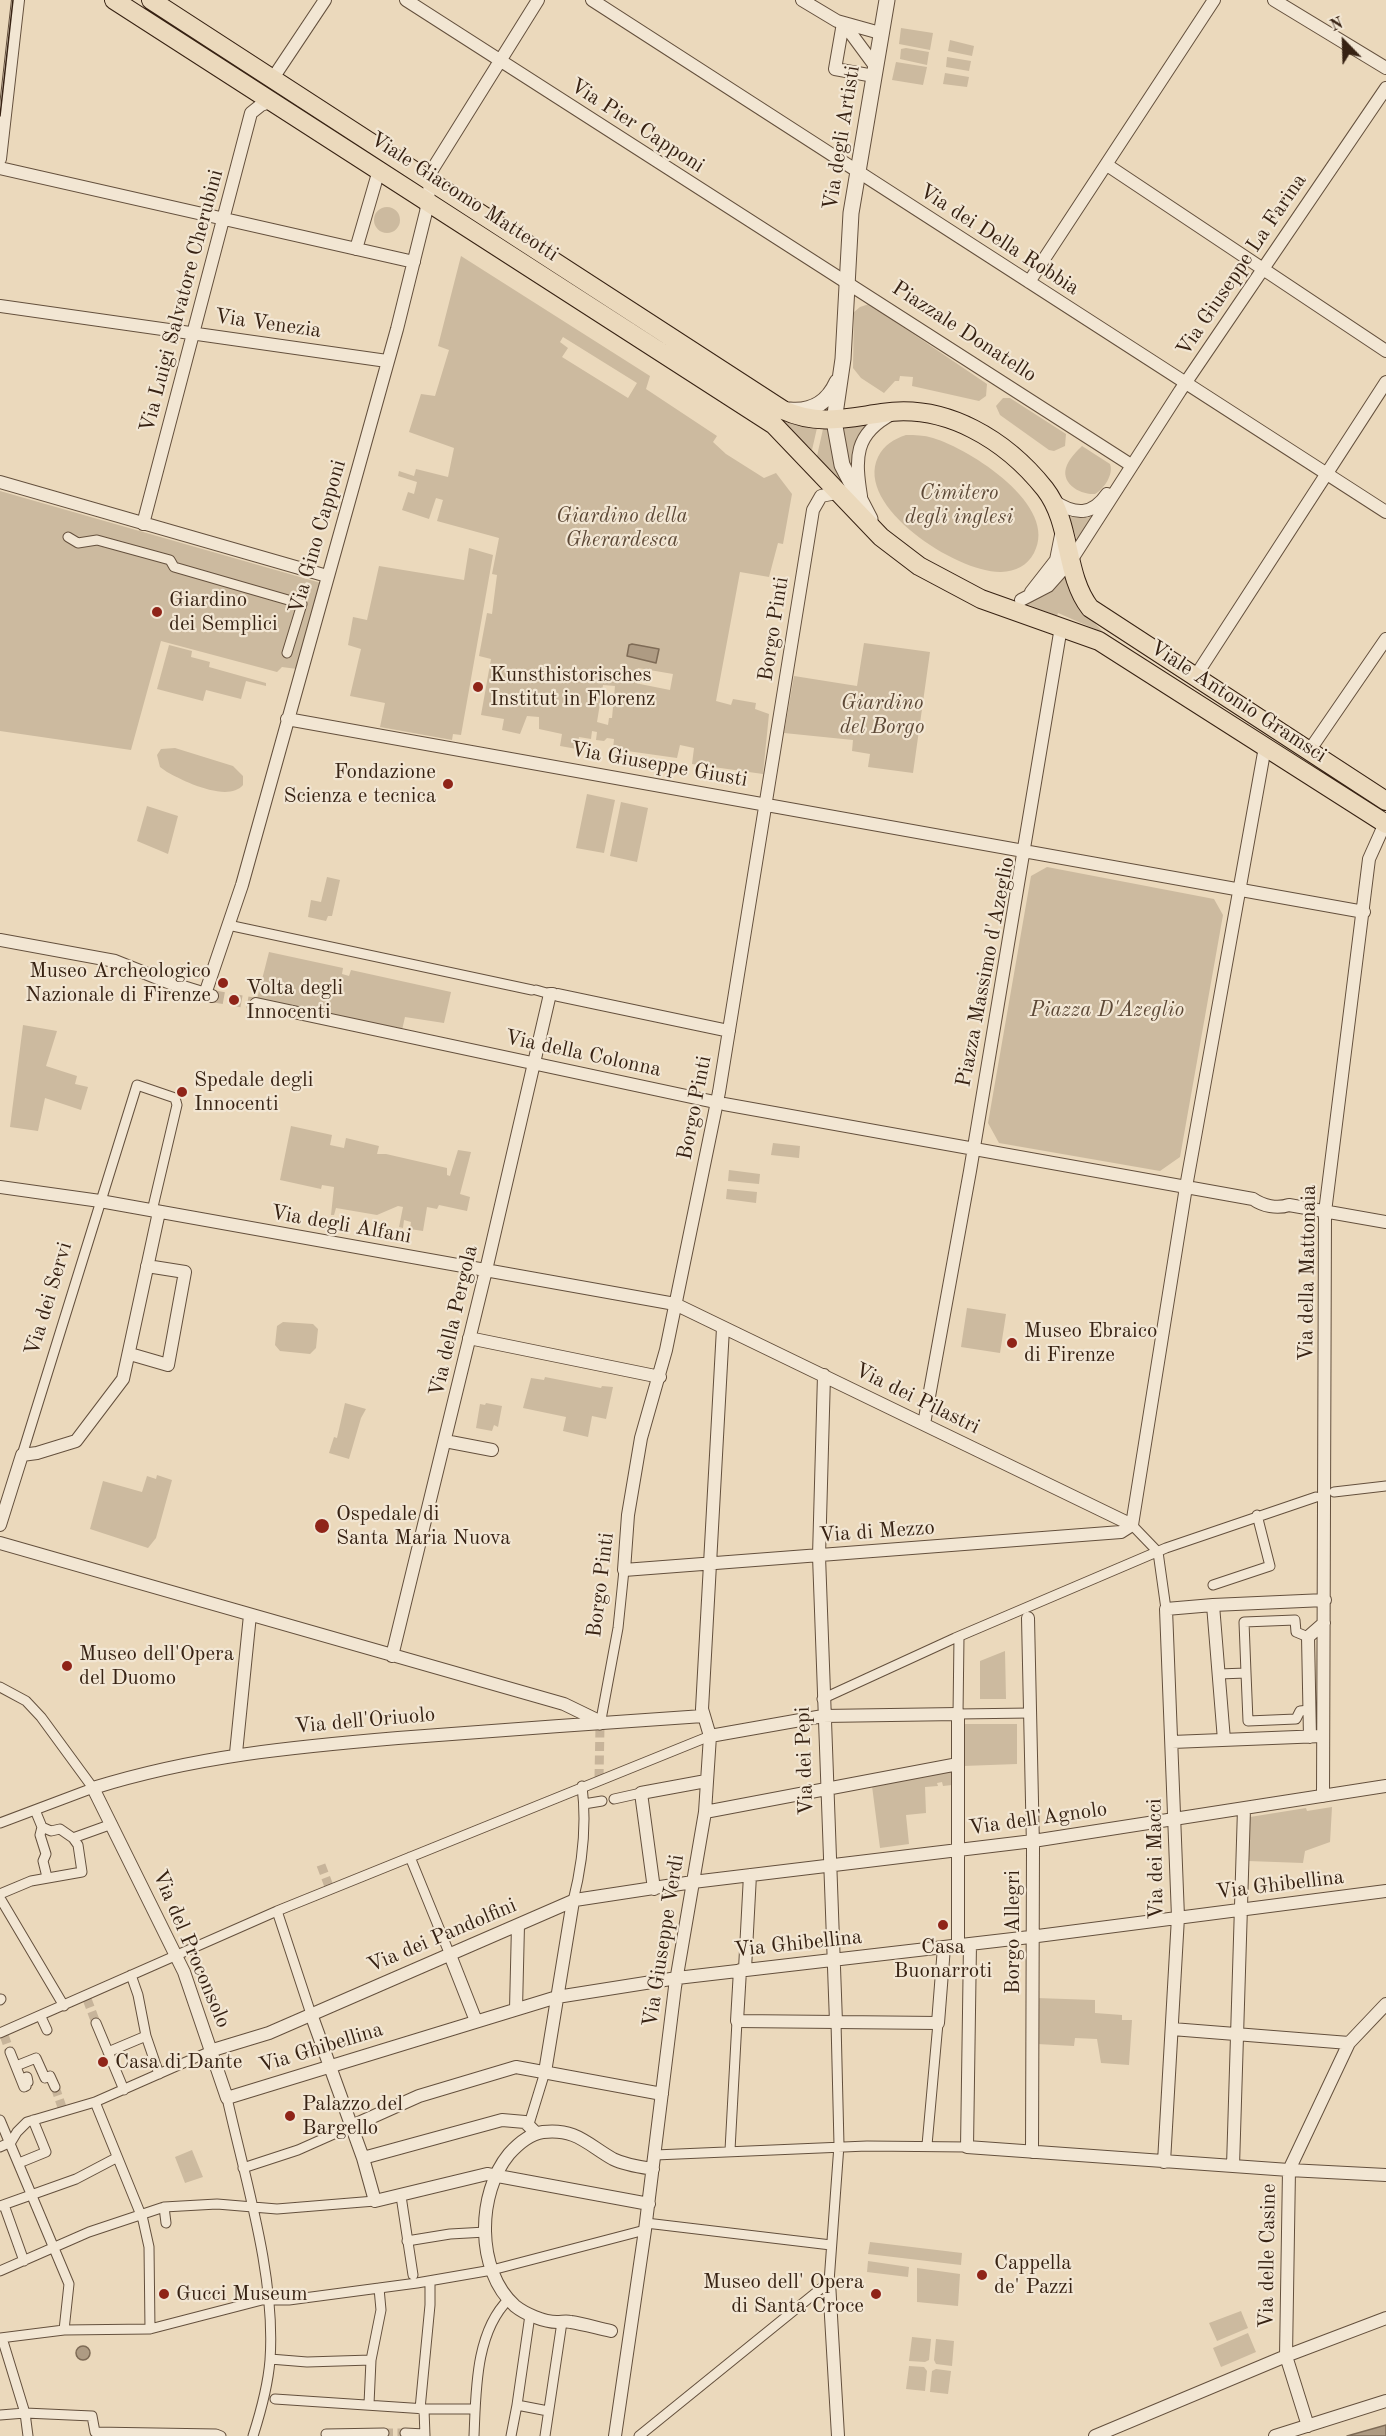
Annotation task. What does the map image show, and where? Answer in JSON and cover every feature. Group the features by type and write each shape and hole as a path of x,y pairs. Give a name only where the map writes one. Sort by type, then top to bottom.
{"main road":[{"name":"Viale Giacomo Matteotti","path":"114,0 747,407 786,436 836,493"},
{"name":"Viale Giacomo Matteotti","path":"151,0 788,411"},
{"path":"788,411 834,421 899,411 937,415 978,432 1028,470 1053,501 1063,525 1072,560"},
{"path":"836,493 881,537 919,566 960,589 1000,607 1061,627"},
{"name":"Viale Antonio Gramsci","path":"1072,560 1080,592 1090,608 1098,615 1386,801"},
{"name":"Viale Antonio Gramsci","path":"1061,627 1109,646 1386,822"}],"street":[{"path":"0,159 18,0"},
{"path":"273,78 325,0"},
{"name":"Via Pier Capponi","path":"406,0 848,283"},
{"name":"Via Gino Capponi","path":"0,940 115,961 139,972 209,995 387,361 414,262 438,158 538,0"},
{"name":"Via dei Della Robbia","path":"592,0 1386,512"},
{"path":"802,0 843,23 880,33"},
{"name":"Via degli Artisti","path":"848,283 849,231 887,0"},
{"path":"1029,282 1214,0"},
{"path":"1274,0 1386,68"},
{"path":"843,23 875,71"},
{"path":"843,23 835,69 875,71"},
{"name":"Via Giuseppe La Farina","path":"1131,465 1386,88"},
{"name":"Via Luigi Salvatore Cherubini","path":"143,524 251,113 261,105 272,101"},
{"path":"1107,165 1386,351"},
{"path":"0,168 414,262"},
{"path":"356,249 379,170"},
{"path":"848,283 842,371 834,421 842,465 881,537"},
{"name":"Piazzale Donatello","path":"848,283 1131,465"},
{"name":"Via Venezia","path":"0,306 387,361"},
{"path":"788,411 821,404 831,394 842,371"},
{"path":"1195,678 1386,382"},
{"path":"863,507 856,465 858,451 870,431 899,411"},
{"path":"1053,501 1068,510 1091,510 1100,504 1118,477 1131,465"},
{"path":"1000,607 1021,600 1048,586 1072,560 1125,481 1131,465"},
{"path":"0,482 327,576"},
{"name":"Borgo Pinti","path":"600,1724 618,1628 630,1505 641,1438 648,1408 660,1377 717,1102 754,860 766,803 813,510 817,499 824,494 836,493"},
{"path":"1021,600 1051,568 1058,554 1063,525"},
{"path":"68,537 78,543 97,540 170,560 174,567 302,604 287,653"},
{"path":"297,621 314,625"},
{"path":"1024,852 1061,627"},
{"path":"1309,751 1386,639"},
{"name":"Via Giuseppe Giusti","path":"287,719 766,803 1024,852"},
{"path":"1161,1552 1133,1520 1186,1187 1241,891 1265,747"},
{"path":"1367,790 1386,787"},
{"name":"Via della Mattonaia","path":"1316,1736 1325,1600 1325,1212 1366,898 1369,858 1386,822"},
{"name":"Piazza Massimo d'Azeglio","path":"924,1424 974,1149 1024,852 1364,912"},
{"path":"228,925 729,1031"},
{"name":"Via della Pergola","path":"392,1656 534,1063 553,994"},
{"name":"Via della Colonna","path":"256,1004 717,1102 974,1149"},
{"name":"Via dei Servi","path":"0,1526 137,1085 175,1098 177,1105 155,1212"},
{"path":"974,1149 1253,1199 1260,1204 1281,1208 1289,1205 1386,1222"},
{"name":"Via degli Alfani","path":"0,1187 100,1201 675,1304"},
{"path":"22,1455 68,1444 82,1437 123,1379 147,1266 155,1212"},
{"path":"130,1354 168,1365 184,1272 147,1266"},
{"name":"Via dei Pilastri","path":"675,1304 924,1424 1133,1520"},
{"path":"710,1736 703,1716 723,1328"},
{"path":"469,1338 660,1377"},
{"name":"Via dei Pepi","path":"824,1375 819,1556 825,1789 830,1867 839,2147 829,2282"},
{"path":"445,1441 492,1450"},
{"path":"1334,1492 1386,1486"},
{"path":"822,1699 959,1637 1028,1612 1161,1552 1257,1515 1316,1497"},
{"path":"1213,1585 1270,1566 1257,1515"},
{"name":"Via di Mezzo","path":"624,1570 1121,1532 1133,1520"},
{"path":"0,1543 567,1705 600,1724"},
{"name":"Via dei Macci","path":"1161,1552 1166,1609 1176,1820 1178,1917 1164,2162"},
{"path":"1166,1609 1325,1600"},
{"path":"1213,1605 1224,1740"},
{"name":"Borgo Allegri","path":"1028,1612 1033,1841 1032,2152"},
{"path":"236,1754 250,1615"},
{"path":"1308,1637 1296,1632 1298,1620 1244,1622 1248,1721 1296,1719 1300,1711 1309,1710"},
{"path":"1323,1796 1316,1736 1309,1710 1308,1637 1324,1623"},
{"path":"959,1637 958,1849 964,1945 967,2147"},
{"path":"1219,1674 1246,1673"},
{"path":"0,1688 26,1701 41,1717 93,1788 0,1823"},
{"path":"3,2034 276,1911 710,1736 823,1716 1030,1713"},
{"name":"Via dell'Oriuolo","path":"93,1788 199,1760 236,1754 703,1716"},
{"path":"1255,1720 1258,1738"},
{"name":"Via Giuseppe Verdi","path":"615,2436 628,2334 649,2204 677,1978 705,1812 710,1736"},
{"path":"1172,1742 1316,1736"},
{"path":"705,1812 958,1764"},
{"path":"614,1799 706,1781"},
{"path":"582,1786 584,1857 573,1901 545,2072 532,2129 495,2175 486,2232 492,2270 509,2299 530,2315 611,2331"},
{"name":"Via dell'Agnolo","path":"693,1882 1033,1841 1386,1786"},
{"name":"Via del Proconsolo","path":"93,1788 177,1955 213,2050 227,2098 252,2208 269,2299 269,2398 254,2436"},
{"path":"641,1793 654,1889"},
{"path":"584,1804 602,1801"},
{"path":"1233,2166 1244,1809"},
{"path":"35,1810 42,1827 40,1835 47,1877"},
{"path":"76,1840 112,1824"},
{"path":"0,1893 47,1877 82,1872 76,1840 60,1829 51,1831 42,1827"},
{"path":"410,1857 476,2021"},
{"path":"730,2150 737,2021 750,1875"},
{"name":"Via dei Pandolfini","path":"213,2050 269,2033 573,1901 693,1882"},
{"name":"Via Ghibellina","path":"227,2098 557,1997 677,1978 964,1945 1386,1891"},
{"path":"0,1898 3,1910 63,2006"},
{"path":"276,1911 363,2158 375,2201"},
{"path":"516,2009 518,1925"},
{"path":"927,2145 944,1947"},
{"path":"131,1975 138,1995 146,2036 159,2074"},
{"name":"Via delle Casine","path":"1308,2426 1286,2356 1289,2170 1349,2043 1380,2015 1386,2004"},
{"path":"41,2017 47,2030"},
{"path":"737,2021 938,2023"},
{"path":"96,2023 124,2090"},
{"path":"1172,2029 1349,2043"},
{"path":"108,2052 146,2036"},
{"path":"8,2144 20,2128 33,2120 95,2102 213,2050"},
{"path":"10,2052 21,2079"},
{"path":"16,2066 36,2058 45,2078 50,2076 55,2087"},
{"path":"243,2168 298,2150 419,2096 509,2069 545,2072 662,2094"},
{"path":"95,2102 140,2213 149,2247 150,2329"},
{"path":"19,2163 46,2152 33,2120"},
{"path":"363,2158 502,2120 532,2129 580,2137 614,2160 653,2169"},
{"path":"2,2125 8,2144 19,2163 69,2284 64,2330"},
{"path":"655,2154 927,2145 1386,2175"},
{"path":"24,2261 2,2205 76,2180 116,2158"},
{"path":"0,2271 140,2213 164,2208 217,2204 252,2208 375,2201 477,2176 495,2175 649,2204"},
{"path":"401,2196 413,2280"},
{"path":"164,2208 166,2223"},
{"path":"28,2436 25,2413 1,2338 64,2330 150,2329 269,2299 289,2300 379,2288 413,2280 430,2282 492,2270 646,2226 831,2250"},
{"path":"407,2241 450,2234 486,2232"},
{"path":"405,2433 425,2435 422,2409 430,2282"},
{"path":"639,2436 829,2282"},
{"path":"829,2282 838,2436"},
{"path":"369,2404 371,2360 381,2310 379,2288"},
{"path":"474,2436 482,2353 493,2323 509,2299"},
{"path":"511,2436 530,2315"},
{"path":"1095,2436 1286,2356 1386,2318"},
{"path":"545,2436 562,2322"},
{"path":"270,2359 307,2362 371,2360"},
{"path":"269,2398 422,2409 475,2409"},
{"path":"1275,2436 1386,2401"},
{"path":"517,2405 548,2411"},
{"path":"0,2415 25,2413 92,2416 100,2431 216,2433 221,2436"},
{"path":"326,2434 384,2433"}],"green space":[{"path":"901,28 933,33 930,50 899,44"},
{"path":"950,40 974,46 972,56 948,51"},
{"path":"901,49 929,52 927,65 900,59"},
{"path":"947,57 971,61 969,71 946,67"},
{"path":"896,62 927,67 923,85 892,80"},
{"path":"945,73 969,77 967,87 943,84"},
{"path":"387,207 396,211 400,220 396,229 387,233 378,229 374,220 378,211"},
{"name":"Giardino della Gherardesca","path":"461,256 650,376 646,389 717,436 713,442 726,454 764,478 776,473 792,494 783,544 778,543 769,577 740,572 716,701 731,705 733,699 756,703 755,709 769,714 763,774 692,764 694,748 680,745 677,758 613,749 614,739 596,740 597,732 592,731 591,739 579,737 577,749 560,746 562,734 539,729 539,717 527,716 520,734 502,730 504,719 481,715 491,659 479,656 487,613 492,614 497,575 492,574 499,538 437,521 443,500 436,498 429,519 402,510 408,492 414,494 417,482 398,476 399,471 414,476 416,469 448,477 454,448 409,432 421,394 435,396 449,350 438,346","holes":["563,337 637,383 628,398 562,357 568,348 560,342","638,668 673,674 670,690 635,683","603,685 615,686 612,718 609,718 608,725 597,722"]},
{"path":"869,304 987,384 986,396 979,401 912,386 913,377 900,376 899,381 895,381 884,393 861,378 853,368 854,312"},
{"path":"1003,398 1010,398 1066,434 1065,446 1054,451 1049,450 1000,415 996,406"},
{"path":"765,407 817,428 812,450"},
{"path":"874,422 853,470 848,470 840,429"},
{"path":"823,429 831,430 851,491 817,456"},
{"name":"Cimitero degli inglesi","path":"906,435 926,436 949,444 988,467 1007,482 1023,499 1034,517 1039,535 1034,553 1028,561 1016,569 1001,572 982,569 937,549 914,534 895,516 881,496 875,476 878,457 883,449"},
{"path":"1082,446 1110,464 1111,472 1107,481 1095,494 1077,490 1072,487 1066,477 1068,462"},
{"name":"Giardino dei Semplici","path":"0,491 321,583 297,669 282,667 277,672 161,641 131,750 0,731"},
{"path":"1098,513 1079,541 1077,540 1069,517 1087,518"},
{"path":"469,548 493,555 461,735 453,734 452,740 380,727 385,703 350,696 361,649 348,645 353,617 367,620 379,566 464,580"},
{"path":"1067,571 1088,616 1104,633 1058,613 1057,616 1024,603"},
{"name":"Giardino del Borgo","path":"864,643 930,652 913,773 868,767 870,754 852,751 853,740 784,733 794,676 857,686"},
{"path":"169,645 192,651 191,657 210,662 209,667 266,683 266,686 246,681 241,699 206,690 203,701 157,689"},
{"path":"175,748 233,766 243,776 243,785 227,792 205,789 167,772 160,767 157,755 161,749"},
{"path":"587,794 615,800 604,853 576,848"},
{"path":"621,802 648,808 637,862 610,856"},
{"path":"147,806 178,816 168,854 137,841"},
{"name":"Piazza D'Azeglio","path":"1047,867 1214,899 1223,915 1180,1157 1160,1171 999,1143 988,1123 1031,876"},
{"path":"327,877 340,880 332,916 328,916 326,921 308,917 311,900 321,902"},
{"path":"269,952 343,968 342,974 349,976 351,970 451,992 444,1023 405,1017 402,1030 257,999"},
{"path":"23,1025 57,1031 46,1066 77,1076 75,1084 88,1087 81,1110 45,1098 38,1131 10,1127"},
{"path":"291,1126 332,1135 330,1145 344,1148 346,1138 379,1146 377,1154 447,1168 447,1175 450,1176 458,1150 471,1152 460,1194 470,1197 467,1211 439,1205 437,1209 427,1207 423,1231 410,1229 411,1222 404,1220 403,1228 399,1227 403,1207 398,1206 377,1215 336,1208 334,1215 331,1215 334,1187 322,1185 321,1189 280,1180"},
{"path":"773,1143 800,1146 799,1158 771,1155"},
{"path":"729,1170 760,1174 759,1184 728,1181"},
{"path":"727,1189 757,1192 756,1203 726,1199"},
{"path":"967,1308 1006,1314 1000,1353 961,1347"},
{"path":"283,1322 313,1324 318,1329 316,1348 310,1354 280,1351 275,1345 277,1326"},
{"path":"545,1377 601,1388 602,1386 613,1387 606,1419 592,1416 588,1437 563,1431 566,1417 523,1408 531,1378 544,1380"},
{"path":"345,1403 366,1409 361,1418 349,1459 329,1453 334,1437 337,1438"},
{"path":"486,1403 502,1406 498,1427 494,1425 492,1431 476,1428 480,1404 485,1405"},
{"path":"157,1475 172,1480 156,1538 148,1548 90,1529 103,1481 142,1492 147,1476 156,1479"},
{"path":"1005,1651 1006,1699 980,1699 980,1661"},
{"path":"963,1724 1017,1724 1017,1764 963,1766"},
{"path":"951,1770 952,1785 943,1786 942,1782 937,1783 938,1786 925,1787 926,1813 906,1815 909,1844 880,1848 872,1786"},
{"path":"1332,1807 1330,1842 1305,1851 1303,1863 1248,1861 1250,1817 1306,1808 1307,1811"},
{"path":"1036,1998 1095,2000 1095,2013 1122,2015 1122,2020 1132,2020 1129,2065 1101,2063 1097,2039 1075,2038 1074,2046 1037,2044"},
{"path":"192,2150 203,2177 185,2183 175,2157"},
{"path":"870,2242 962,2253 961,2265 868,2254"},
{"path":"868,2261 909,2267 908,2277 867,2272"},
{"path":"917,2268 960,2274 958,2306 917,2302"},
{"path":"1241,2311 1248,2328 1217,2341 1209,2323"},
{"path":"1248,2333 1256,2352 1221,2367 1213,2348"},
{"path":"912,2337 931,2339 929,2360 909,2361"},
{"path":"936,2339 954,2341 952,2366 936,2364 934,2360"},
{"path":"909,2366 924,2367 927,2371 925,2391 906,2389"},
{"path":"936,2369 951,2371 948,2394 930,2392 932,2371"}],"shaded area":[{"path":"629,645 659,649 656,663 627,656"},
{"path":"80,2346 86,2346 90,2353 86,2360 80,2360 76,2356 76,2350"},
{"path":"1386,2425 1386,2436 1347,2436"}],"tunnel":[{"path":"212,996 256,1004"},
{"path":"599,1778 600,1726"},
{"path":"321,1865 330,1889"},
{"path":"87,1999 96,2023"},
{"path":"4,2035 10,2052"},
{"path":"55,2087 63,2110"},
{"path":"384,2433 405,2433"}],"tram line":[{"path":"0,116 13,0"}],"place":[{"name":"Giardino dei Semplici","path":"157,612"},
{"name":"Kunsthistorisches Institut in Florenz","path":"478,687"},
{"name":"Fondazione Scienza e tecnica","path":"448,784"},
{"name":"Museo Archeologico Nazionale di Firenze","path":"223,983"},
{"name":"Volta degli Innocenti","path":"234,1000"},
{"name":"Spedale degli Innocenti","path":"182,1092"},
{"name":"Museo Ebraico di Firenze","path":"1012,1343"},
{"name":"Ospedale di Santa Maria Nuova","path":"322,1526"},
{"name":"Museo dell'Opera del Duomo","path":"67,1666"},
{"name":"Casa Buonarroti","path":"943,1925"},
{"name":"Casa di Dante","path":"103,2062"},
{"name":"Palazzo del Bargello","path":"290,2116"},
{"name":"Cappella de' Pazzi","path":"982,2275"},
{"name":"Gucci Museum","path":"164,2294"},
{"name":"Museo dell' Opera di Santa Croce","path":"876,2294"}]}
